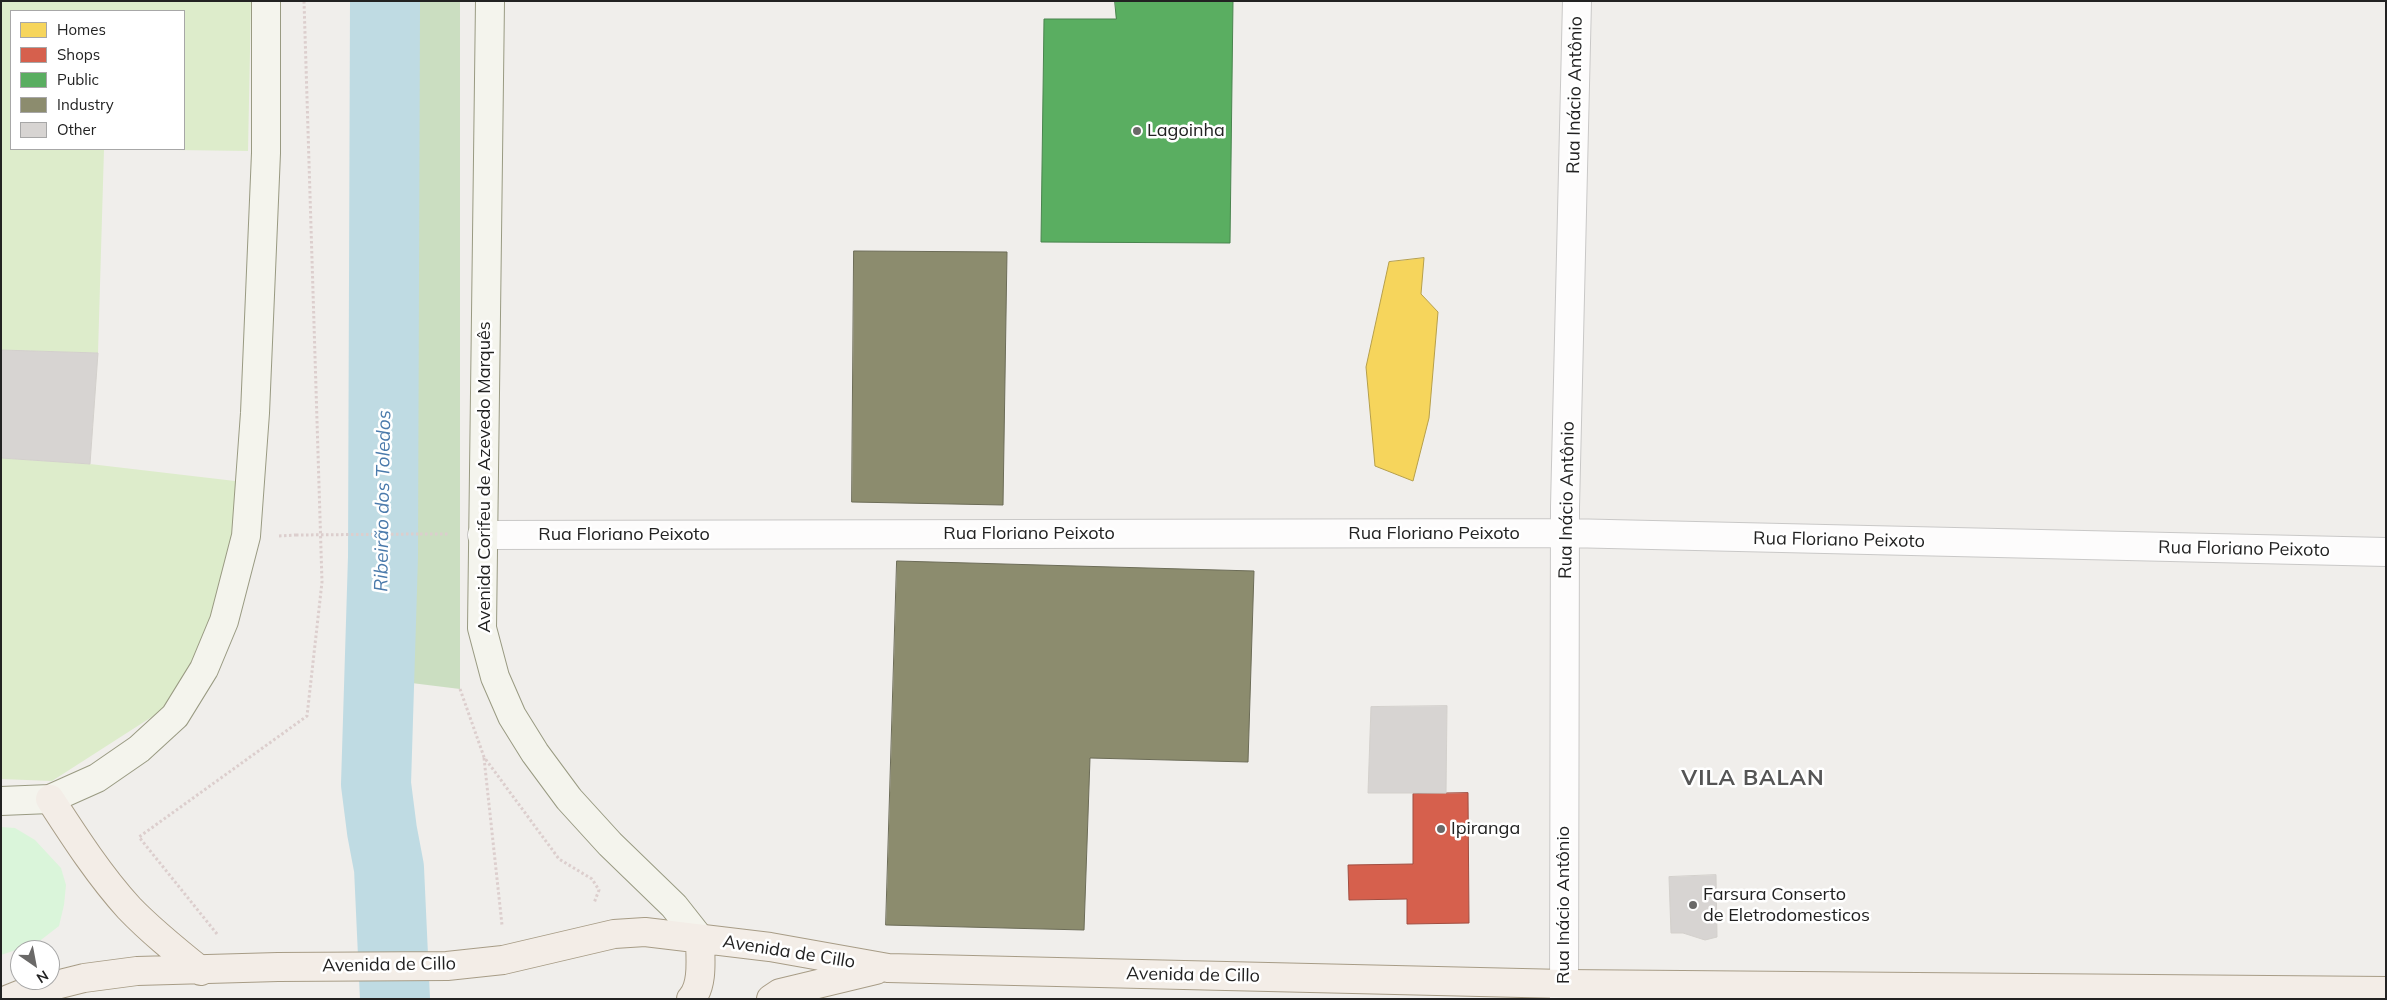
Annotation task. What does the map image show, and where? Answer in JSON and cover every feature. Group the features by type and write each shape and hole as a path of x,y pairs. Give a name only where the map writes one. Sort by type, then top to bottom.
{"main road":[{"path":"1,800 50,799 97,778 139,749 175,716 204,669 224,621 246,536 255,413 266,153 266,1"},
{"name":"Avenida Corifeu de Azevedo Marquês","path":"490,1 482,628 495,677 512,716 536,753 569,799 610,844 674,906 700,939"},
{"path":"50,799 74,837 127,906 146,926 201,970"},
{"name":"Avenida de Cillo","path":"9,999 24,993 84,978 137,971 278,966 447,966 503,960 614,934 645,932 770,947 888,968 1564,992 2386,991"},
{"path":"691,999 696,994 701,968 700,939"},
{"path":"770,999 780,993 888,968"}],"street":[{"name":"Rua Inácio Antônio","path":"1564,992 1566,533 1577,1"},
{"name":"Rua Floriano Peixoto","path":"482,535 1566,533 2386,552"}],"path":[{"path":"296,535 420,534"},
{"path":"460,689 484,757 503,933 503,960"},
{"path":"484,757 559,859 592,879 599,890 597,900 589,908"}],"green space":[{"path":"1,1 251,1 248,151 176,150 185,150 185,10 10,10 10,150 104,150 98,353 1,350"},
{"path":"385,1 460,1 460,689 379,679 383,557"},
{"path":"1,458 90,464 235,481 235,535 220,617 161,711 52,781 1,779"},
{"path":"1,827 15,828 35,840 61,868 66,885 59,926 41,940 10,940 10,952 1,955"}],"building: Homes":[{"path":"1424,258 1421,294 1438,312 1429,418 1413,481 1375,466 1366,367 1389,262"}],"building: Shops":[{"name":"Ipiranga","path":"1468,793 1469,923 1407,924 1407,899 1349,900 1348,865 1413,864 1413,794"}],"building: Public":[{"name":"Lagoinha","path":"1115,1 1233,1 1230,243 1041,242 1044,19 1116,19"}],"building: Industry":[{"path":"854,251 1007,252 1003,505 852,502"},
{"path":"897,561 1254,571 1248,762 1090,758 1084,930 886,925"}],"building: Other":[{"path":"1,350 98,353 90,464 1,458"},
{"path":"1447,706 1446,793 1368,793 1371,707"},
{"name":"Farsura Conserto de Eletrodomesticos","path":"1716,875 1717,937 1705,940 1683,933 1671,933 1669,877"}],"waterway":[{"name":"Ribeirão dos Toledos","path":"385,1 383,557 376,784 389,868 395,999"}],"place":[{"name":"Lagoinha","path":"1137,131"},
{"name":"Ipiranga","path":"1441,829"},
{"name":"Farsura Conserto de Eletrodomesticos","path":"1693,905"}],"district":[{"name":"VILA BALAN","path":"1753,778"}]}
